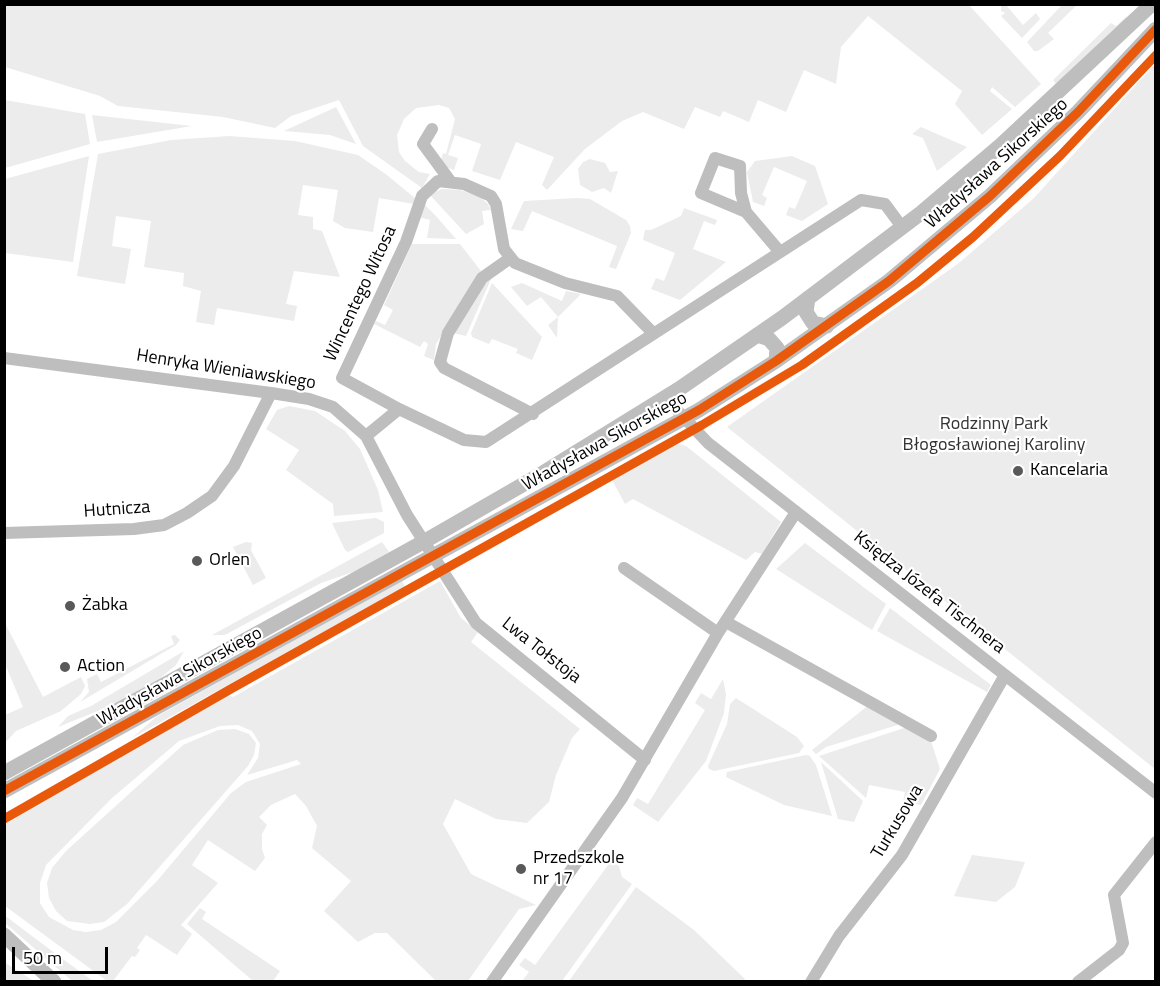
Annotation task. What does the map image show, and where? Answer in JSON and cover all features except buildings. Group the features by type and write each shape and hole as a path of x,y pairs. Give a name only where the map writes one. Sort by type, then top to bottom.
{"street":[{"name":"Władysława Sikorskiego","path":"4,773 425,541 543,473 679,389 808,298 902,227 1001,146 1152,4"},
{"name":"Władysława Sikorskiego","path":"11,787 683,418 776,361 889,281 990,196 1078,112 1155,29"},
{"path":"432,129 423,144 451,182 476,188 493,197 503,246 509,259 565,283 617,296 652,332"},
{"path":"747,212 701,193 715,158 740,166 741,193 747,212 780,252"},
{"name":"Wincentego Witosa","path":"451,182 438,181 422,196 406,242 342,378 399,409 464,440 486,442 532,414 652,332 861,200 885,204 902,227"},
{"path":"509,259 482,278 448,333 440,362 444,368 532,414"},
{"path":"808,298 806,312 813,323 827,326"},
{"path":"756,335 769,339 777,348 776,361"},
{"name":"Henryka Wieniawskiego","path":"4,358 271,393 309,399 333,407 366,436 407,514 434,554"},
{"name":"Władysława Sikorskiego","path":"679,389 675,408 683,418"},
{"name":"Hutnicza","path":"4,532 134,529 164,525 172,521 212,496 234,466 271,393"},
{"path":"366,436 399,409"},
{"name":"Księdza Józefa Tischnera","path":"683,418 708,443 1155,793"},
{"path":"492,981 622,798 718,633 796,512"},
{"name":"Lwa Tołstoja","path":"434,554 476,623 645,760"},
{"path":"624,568 718,633"},
{"path":"726,622 931,736"},
{"name":"Turkusowa","path":"811,981 839,936 902,855 1005,675"},
{"path":"4,800 11,787"},
{"path":"1078,981 1119,950 1123,943 1114,895 1155,843"},
{"path":"4,935 54,981"},
{"path":"4,948 40,970"}],"green space":[{"path":"4,5 969,5 1041,84 1015,107 992,87 990,91 1012,109 982,135 955,104 962,91 868,16 841,47 836,84 804,70 786,112 758,100 749,122 723,111 720,117 695,107 684,129 643,112 622,121 585,149 547,190 542,185 554,157 516,142 500,180 472,171 481,144 455,135 448,155 458,158 454,170 440,165 443,153 446,154 455,119 449,108 439,105 416,108 404,119 397,135 399,152 405,161 419,172 430,174 422,188 363,146 339,100 291,116 275,128 223,117 118,106 100,96 5,67"},
{"path":"1001,5 1006,5 1023,25 1036,13 1040,19 1022,38 1001,16 1005,13 1001,11"},
{"path":"1062,5 1077,5 1048,33 1054,39 1038,51 1034,51 1027,42"},
{"path":"1128,15 1056,84 1053,80 1111,23 1116,26"},
{"name":"Rodzinny Park Błogosławionej Karoliny","path":"1155,64 1155,769 727,427 959,263 1034,198"},
{"path":"5,100 85,114 90,144 5,168"},
{"path":"336,107 356,144 330,135 284,131"},
{"path":"92,115 192,126 97,142"},
{"path":"921,127 967,147 937,171 923,138 912,134"},
{"path":"229,136 295,141 358,155 416,199 414,204 379,198 373,232 345,228 333,221 338,190 303,185 298,215 313,217 313,229 322,231 340,277 294,271 286,304 297,306 294,321 217,308 214,325 196,322 201,291 183,286 184,273 144,267 151,221 116,216 112,246 131,249 125,284 77,276 98,154 171,140"},
{"path":"89,156 73,262 5,253 5,179"},
{"path":"792,156 815,166 828,204 802,221 786,215 789,207 795,209 807,181 774,167 762,195 767,198 764,206 753,202 747,172 755,161"},
{"path":"590,159 605,163 610,172 618,171 611,193 604,188 592,192 580,185 578,169 583,162"},
{"path":"442,189 460,190 479,196 491,210 482,211 484,224 466,234 429,194"},
{"path":"590,199 626,220 630,226 631,233 616,269 609,267 617,246 532,211 523,231 511,229 524,201"},
{"path":"424,204 456,239 427,238 430,220 418,217"},
{"path":"684,208 717,220 715,225 704,221 693,249 726,262 680,300 651,289 656,278 664,281 675,253 643,240 645,230 651,230 681,216"},
{"path":"412,244 460,244 481,271 436,344 434,360 424,356 428,344 424,341 420,347 374,324 376,321 385,325 393,310 384,305"},
{"path":"491,279 466,336 453,333 487,280"},
{"path":"492,283 542,337 532,360 516,353 518,349 492,339 489,344 472,337 471,333"},
{"path":"522,283 562,301 566,291 581,294 558,317 541,297 527,306 511,287"},
{"path":"558,317 557,338 548,325"},
{"path":"289,406 315,411 345,431 360,449 378,490 383,512 334,516 333,504 286,470 299,450 266,429 277,410"},
{"path":"676,443 686,446 781,522 762,554 755,552 746,560 633,499 625,504 612,480"},
{"path":"376,518 384,522 384,533 348,552 345,550 332,523"},
{"path":"246,542 252,543 251,550 266,578 253,585 233,547"},
{"path":"382,542 389,552 359,570 321,583 225,635 212,635"},
{"path":"805,543 886,604 872,630 776,569"},
{"path":"402,580 405,587 132,738 156,717"},
{"path":"440,581 461,618 478,632 471,642 580,729 572,738 556,775 549,802 527,823 496,819 455,799 443,824 471,874 536,905 519,909 468,981 436,981 387,933 375,933 358,942 324,911 351,881 312,848 317,826 306,806 295,794 271,805 259,817 267,825 262,834 262,849 265,858 255,871 208,840 192,865 218,883 181,925 192,934 177,955 146,935 137,948 140,950 135,957 132,956 113,981 107,981 5,906 4,825 227,694 233,697","holes":["238,725 252,731 260,744 258,758 247,775 297,760 301,764 246,782 231,793 157,881 116,922 101,930 86,932 73,930 49,917 40,903 40,883 46,865 112,798 179,741 220,726"]},
{"path":"890,608 991,685 987,692 877,631"},
{"path":"5,623 43,697 81,677 85,686 81,694 61,711 16,731 5,743 5,715 23,707 5,664"},
{"path":"175,635 180,640 176,645 80,702 89,692 87,679 97,674 101,682 174,644 171,636"},
{"path":"184,651 176,665 159,679 115,704 58,727 68,716 91,706"},
{"path":"723,679 726,694 724,713 706,761 658,822 633,805 637,798 648,804 705,710 695,703 701,693 711,699"},
{"path":"736,698 797,737 804,746 799,753 714,771 709,769 708,766 727,724 730,704"},
{"path":"870,704 904,723 826,747 816,754 812,750"},
{"path":"910,726 930,738 940,769 921,805 903,802 905,792 869,785 866,798 819,756"},
{"path":"235,729 249,734 256,743 254,755 248,766 127,904 104,922 90,924 67,921 56,911 49,898 47,883 52,868 66,851 183,745 218,730"},
{"path":"810,756 816,765 832,816 784,805 726,777 727,772"},
{"path":"821,762 863,801 854,822 838,819"},
{"path":"602,852 619,866 622,877 632,884 562,981 522,981 529,972 519,965 525,958 535,965 611,861"},
{"path":"972,855 1025,862 1015,887 996,902 954,896"},
{"path":"636,887 694,930 745,979 742,982 569,981"},
{"path":"200,908 206,912 202,919 280,971 273,981 253,981 187,924"},
{"path":"4,915 93,981 72,981 5,923"},
{"path":"4,962 29,978 33,981 5,981"}],"cycle path":[{"path":"4,791 699,410 776,361 889,281 990,196 1078,112 1156,29"},
{"path":"4,819 702,425 802,365 917,283 973,237 1060,156 1156,55"}],"place":[{"name":"Kancelaria","path":"1018,471"},
{"name":"Orlen","path":"197,561"},
{"name":"Żabka","path":"70,606"},
{"name":"Action","path":"65,667"},
{"name":"Przedszkole nr 17","path":"521,869"}]}
